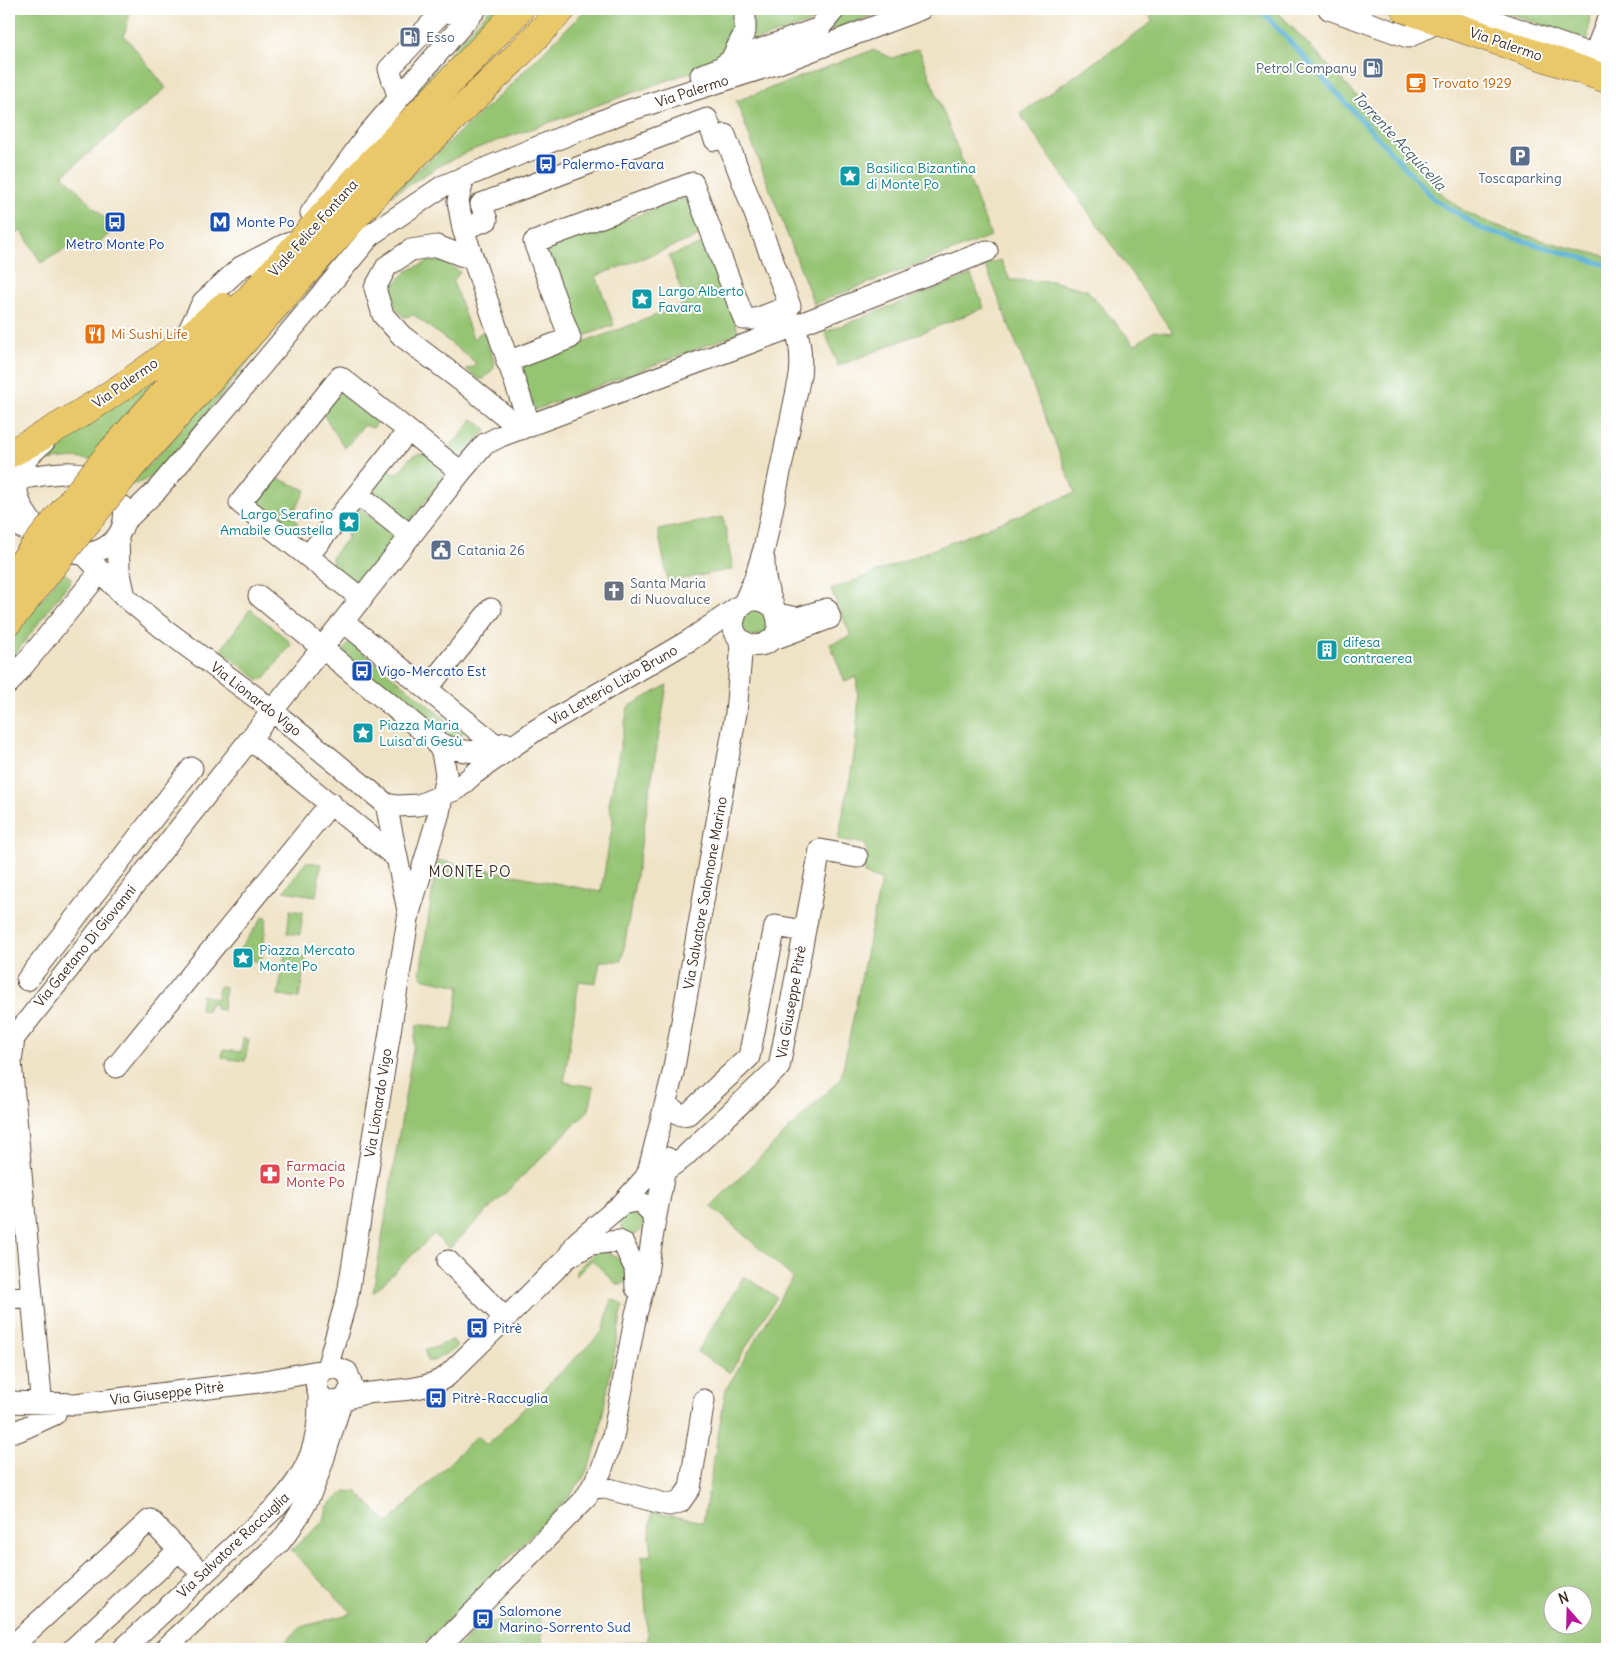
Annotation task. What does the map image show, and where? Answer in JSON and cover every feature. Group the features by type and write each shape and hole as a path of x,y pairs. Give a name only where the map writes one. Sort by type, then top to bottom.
{"main road":[{"name":"Viale Felice Fontana","path":"120,460 244,305 349,187 520,9"},
{"path":"9,580 39,542 379,190 512,61 562,9"},
{"name":"Via Palermo","path":"1406,9 1450,15 1607,79"},
{"name":"Via Palermo","path":"12,471 69,422 183,341 216,314 349,187"},
{"path":"9,621 39,542"}],"street":[{"path":"512,61 571,9"},
{"path":"731,60 745,32 745,9"},
{"path":"624,112 682,83 720,68 731,60 819,28 835,9"},
{"path":"1329,9 1408,37 1450,15 1600,58 1607,22"},
{"name":"Via Palermo","path":"84,554 103,549 157,490 372,234 443,186 624,112 779,62 918,10"},
{"path":"399,98 389,68 443,11 472,13"},
{"path":"244,305 368,134 472,13"},
{"path":"463,229 487,220 481,204 707,119 714,140 725,136 790,306 756,319 744,319 692,183 534,242 570,338 507,362"},
{"path":"464,177 458,201 463,229 507,362 526,428"},
{"path":"463,256 437,246 411,250 387,266 375,288 383,314 402,336 526,428"},
{"name":"Via Gaetano Di Giovanni","path":"42,1410 10,1056 14,1038 24,1022 251,740 461,472 485,444 987,251"},
{"path":"736,713 741,655 739,638 733,624 734,616 743,604 755,578 764,549 800,376 802,356 795,326"},
{"path":"362,599 240,503 340,377 461,472"},
{"path":"308,556 408,431"},
{"path":"39,542 18,501 12,471 82,473 97,478 111,486 122,499 119,569 125,597"},
{"path":"39,542 27,505 32,490 42,478 57,473"},
{"path":"122,499 157,490"},
{"path":"358,494 411,536"},
{"path":"9,522 39,542 59,550 84,554"},
{"path":"736,713 752,662 779,625 766,582 764,549"},
{"name":"Via Lionardo Vigo","path":"84,554 125,597 160,626 273,711 386,804"},
{"path":"9,683 101,571"},
{"path":"259,596 322,650 436,742 465,753 476,753 536,730"},
{"path":"763,601 775,611 798,618 827,609 830,618 755,646 739,638 715,631 690,640 743,604 763,601"},
{"path":"427,689 490,609"},
{"path":"344,622 497,746"},
{"name":"Via Letterio Lizio Bruno","path":"536,730 690,640"},
{"name":"Via Salvatore Salomone Marino","path":"673,1074 736,713"},
{"path":"409,913 386,804 397,806 419,805 457,789 475,773 536,730"},
{"path":"251,740 397,858"},
{"path":"409,913 420,882 446,774 446,762 436,742"},
{"path":"27,980 192,768"},
{"path":"116,1067 331,803"},
{"name":"Via Giuseppe Pitrè","path":"664,1171 683,1158 779,1067 820,850 857,857"},
{"name":"Via Lionardo Vigo","path":"337,1372 409,913"},
{"path":"674,1110 680,1115 688,1114 749,1057 775,926 804,931"},
{"path":"768,958 798,964"},
{"path":"749,1057 779,1067"},
{"path":"437,1649 573,1512 594,1485 608,1456 636,1314 646,1279 674,1110 673,1074"},
{"path":"567,1258 577,1242 618,1207 646,1176 673,1074"},
{"path":"721,1084 740,1104"},
{"path":"259,1382 319,1394 331,1402 368,1393 425,1388 446,1377 567,1258 590,1244 621,1242 640,1244 653,1229 652,1213 642,1203 628,1202 618,1207 610,1223 611,1230 621,1242 636,1268 636,1314"},
{"path":"448,1261 505,1318"},
{"path":"9,1298 32,1296"},
{"path":"259,1382 337,1372 377,1379 410,1377 430,1374 459,1364"},
{"path":"319,1394 316,1380 337,1372"},
{"path":"337,1372 352,1386 344,1399"},
{"name":"Via Giuseppe Pitrè","path":"9,1402 42,1410 75,1404 259,1382"},
{"name":"Via Salvatore Raccuglia","path":"123,1649 276,1506 299,1481 316,1441 320,1413 319,1394"},
{"name":"Via Salvatore Raccuglia","path":"166,1649 280,1542 293,1526 315,1488 344,1399"},
{"path":"594,1485 669,1505 680,1502 690,1488 704,1400"},
{"path":"9,1431 18,1431 42,1410"},
{"path":"9,1649 150,1520 203,1575"},
{"path":"73,1649 179,1550"}],"green space":[{"path":"9,9 131,9 124,35 166,88 63,175 115,229 89,252 81,240 41,263 22,231 9,237"},
{"path":"490,9 502,9 382,132 379,130"},
{"path":"586,9 739,9 731,50 705,67 472,150 441,165 390,196 501,94"},
{"path":"753,9 827,9 819,20 750,42"},
{"path":"842,9 891,9 823,34"},
{"path":"1148,9 1240,9 1244,12 1248,9 1275,9 1374,115 1436,187 1457,206 1487,222 1507,229 1551,243 1607,256 1607,1649 543,1649 648,1641 642,1556 651,1555 650,1532 652,1512 703,1522 726,1389 793,1278 711,1206 841,1078 881,880 864,874 867,852 865,844 838,839 856,738 858,697 856,677 845,682 830,644 851,636 831,590 1075,493 985,264 1001,260 1010,280 1052,281 1087,290 1135,345 1154,331 1173,333 1020,114 1152,22"},
{"path":"1496,9 1590,9 1588,40"},
{"path":"919,49 991,236 814,304 736,101 873,50 892,58"},
{"path":"688,197 703,235 596,276 614,325 576,339 543,251"},
{"path":"705,243 739,333 535,410 519,367 686,304 669,256"},
{"path":"430,261 444,262 460,272 453,281 473,339 483,331 494,361 494,368 484,379 479,379 466,369 476,366 474,361 414,315 404,317 395,307 393,286 407,271"},
{"path":"971,275 984,308 838,366 825,332"},
{"path":"292,308 162,468 147,479 129,484 102,466 92,461 78,458 34,463 187,350 143,472"},
{"path":"341,390 381,418 373,428 364,425 345,448 321,411"},
{"path":"473,419 487,430 457,462 444,449 458,439"},
{"path":"419,454 428,455 448,472 409,522 371,492 388,470 398,474 410,458"},
{"path":"272,476 306,490 292,515 298,523 290,535 250,503"},
{"path":"359,508 396,538 357,588 333,568 332,557 348,537 344,526"},
{"path":"723,517 733,569 668,582 658,530"},
{"path":"63,572 72,579 9,662 9,641"},
{"path":"752,607 771,618 764,636 747,635 741,616"},
{"path":"250,609 288,640 291,645 264,679 259,680 221,650"},
{"path":"350,642 463,733 455,743 342,652"},
{"path":"667,685 622,961 600,961 596,983 579,981 564,1082 594,1087 589,1110 449,1249 434,1234 373,1293 417,1024 452,1030 460,986 425,979 420,974 437,860 601,892 613,820 609,805 628,707"},
{"path":"306,862 321,864 316,896 284,891"},
{"path":"290,910 303,912 300,935 287,933"},
{"path":"263,917 267,917 261,962 234,957"},
{"path":"285,953 306,957 299,998 278,995"},
{"path":"219,986 225,987 223,1010 215,1009 216,1005 209,1004 208,1011 200,1010 202,995 217,999"},
{"path":"243,1038 249,1039 245,1061 222,1058 223,1050 241,1052"},
{"path":"632,1213 640,1216 643,1224 640,1232 632,1235 624,1232 621,1224 624,1216"},
{"path":"598,1252 612,1255 622,1263 628,1271 624,1284 616,1284 592,1260 576,1276 576,1271 592,1255"},
{"path":"744,1276 777,1297 730,1373 697,1352"},
{"path":"611,1300 620,1302 623,1306 598,1439 592,1460 582,1480 567,1499 419,1649 278,1649 301,1627 352,1613 291,1550 324,1521 327,1507 345,1491 357,1492 388,1523 477,1436 487,1445 603,1331"},
{"path":"452,1340 457,1345 456,1348 434,1361 427,1361 425,1349 434,1348"},
{"path":"540,1612 543,1649 456,1649 483,1624"}],"waterway":[{"name":"Torrente Acquicella","path":"1260,9 1434,199 1482,229 1607,265"}],"place":[{"name":"Esso","path":"410,37"},
{"name":"Petrol Company","path":"1373,68"},
{"name":"Trovato 1929","path":"1416,83"},
{"name":"Toscaparking","path":"1520,156"},
{"name":"Palermo-Favara","path":"546,164"},
{"name":"Basilica Bizantina di Monte Po","path":"850,176"},
{"name":"Metro Monte Po","path":"115,222"},
{"name":"Monte Po","path":"220,222"},
{"name":"Largo Alberto Favara","path":"642,299"},
{"name":"Mi Sushi Life","path":"95,334"},
{"name":"Largo Serafino Amabile Guastella","path":"349,522"},
{"name":"Catania 26","path":"441,550"},
{"name":"Santa Maria di Nuovaluce","path":"614,591"},
{"name":"difesa contraerea","path":"1327,650"},
{"name":"Vigo-Mercato Est","path":"362,671"},
{"name":"Piazza Maria Luisa di Gesù","path":"363,733"},
{"name":"Piazza Mercato Monte Po","path":"243,958"},
{"name":"Farmacia Monte Po","path":"270,1174"},
{"name":"Pitrè","path":"477,1328"},
{"name":"Pitrè-Raccuglia","path":"436,1398"},
{"name":"Salomone Marino-Sorrento Sud","path":"483,1619"}],"district":[{"name":"MONTE PO","path":"470,872"}]}
